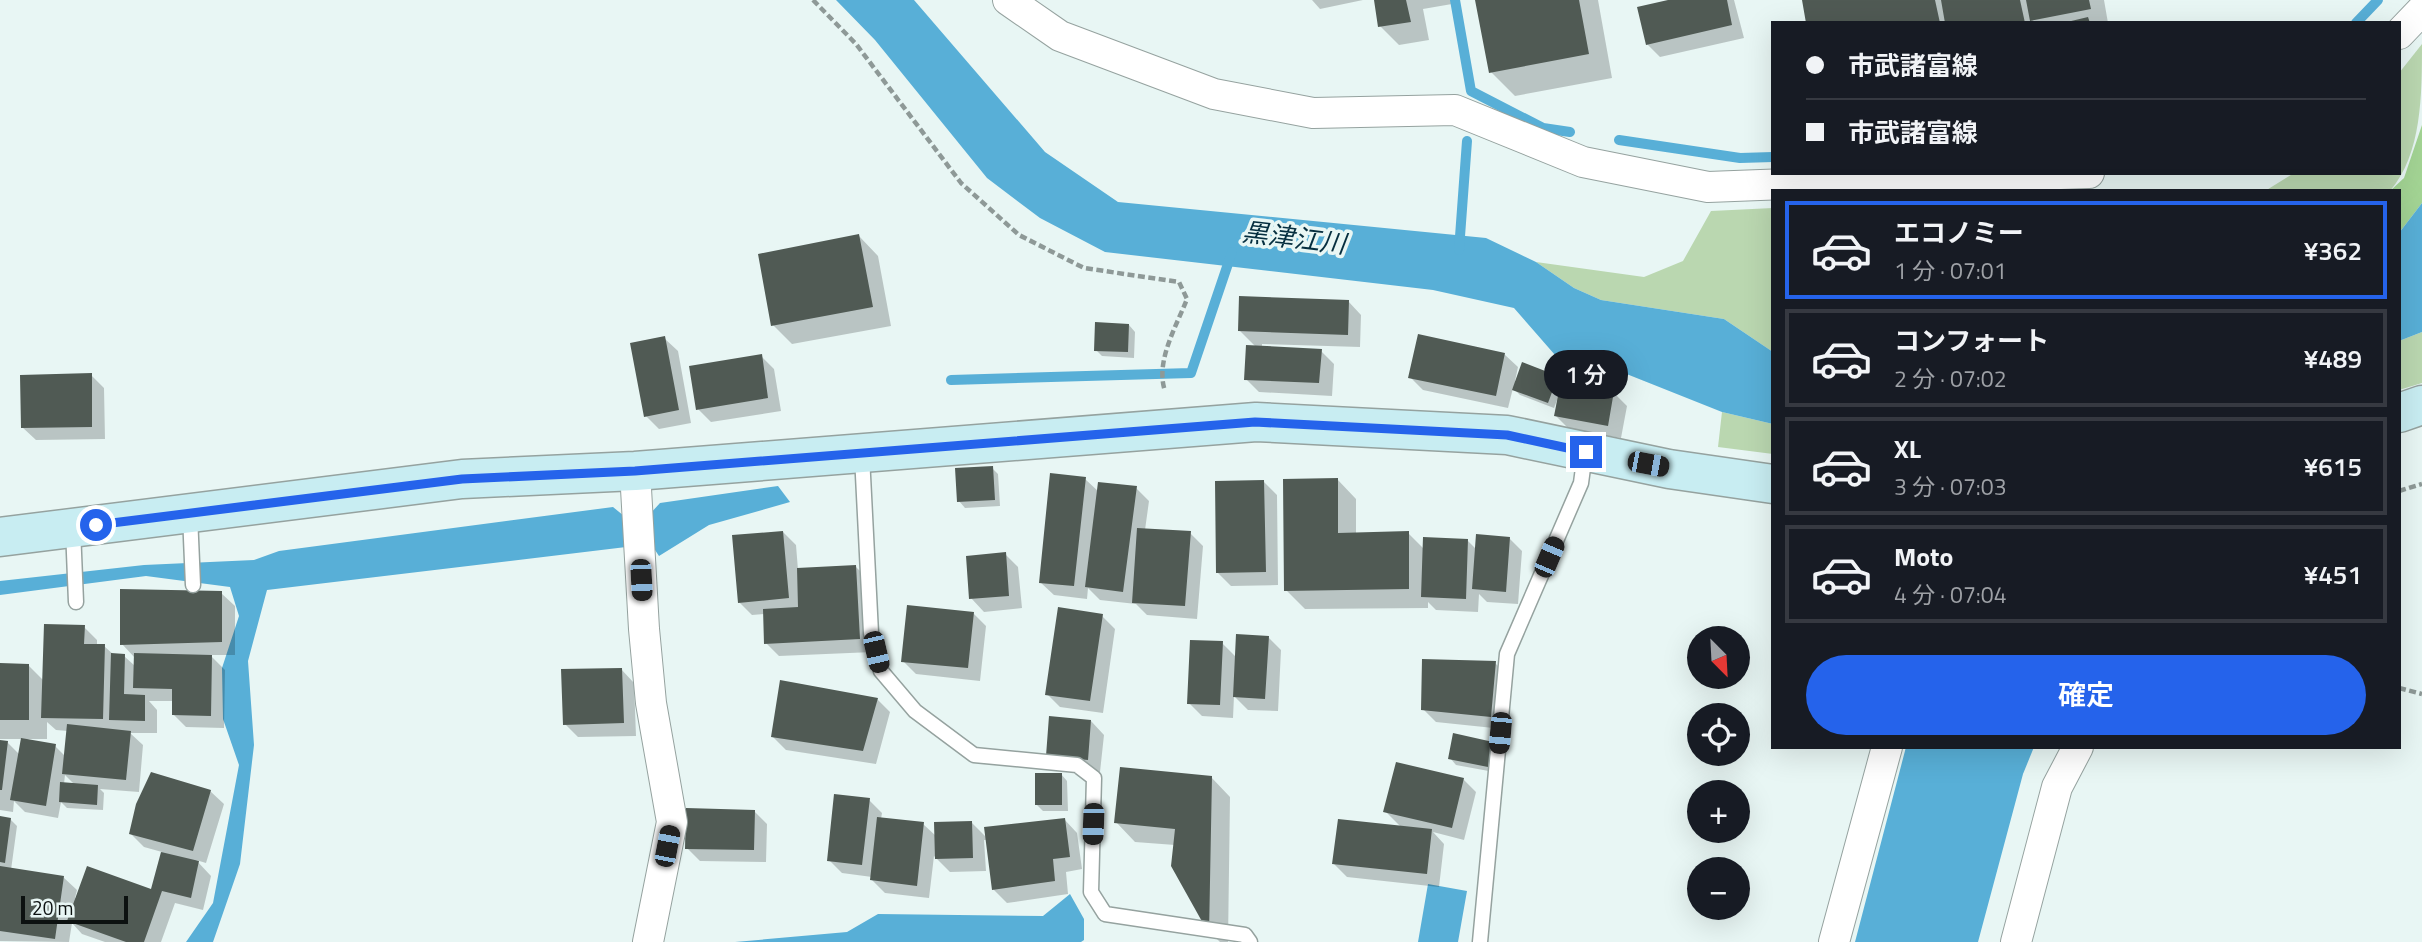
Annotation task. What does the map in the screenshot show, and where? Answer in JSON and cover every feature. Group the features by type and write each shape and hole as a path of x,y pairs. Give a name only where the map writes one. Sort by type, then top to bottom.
{"main road":[{"path":"2401,412 2422,405"},
{"path":"0,537 73,545 190,514 462,479 636,488 862,453 1255,422 1507,435 1669,468 1771,484"}],"street":[{"path":"1008,0 1060,36 1214,94 1313,113 1455,110 1583,162 1708,187 2035,175"},
{"path":"2401,32 2422,10"},
{"path":"636,488 651,703 672,822 648,942"},
{"path":"1834,942 1885,749"},
{"path":"2016,942 2057,787 2077,749"}],"lane":[{"path":"1480,942 1507,654 1581,484 1586,452"},
{"path":"862,453 871,633 881,671 915,712 974,755 1077,765 1094,778 1091,892 1105,914 1245,935 1250,942"},
{"path":"190,514 193,585"},
{"path":"73,545 76,602"}],"path":[{"path":"813,0 856,44 961,183 1019,235 1084,268 1179,282 1187,299 1164,359 1163,383"},
{"path":"2401,490 2422,484"},
{"path":"2401,689 2422,694"}],"green space":[{"path":"2422,44 2422,83 2414,141 2401,176 2391,189 2268,189 2291,175 2401,175 2401,70"},
{"path":"2422,125 2422,203 2401,230 2401,189 2392,189 2404,178"},
{"path":"1771,208 1771,351 1724,319 1601,300 1574,288 1536,262 1644,277 1683,261 1711,211"},
{"path":"2422,332 2422,383 2401,389 2401,340"},
{"path":"1722,412 1771,424 1771,454 1718,447"}],"water":[{"name":"黒津江川","path":"836,0 914,0 1045,152 1118,202 1486,238 1536,262 1574,288 1601,300 1724,319 1771,351 1771,424 1722,412 1614,369 1562,363 1514,308 1433,290 1105,252 1040,218 987,178 875,40"},
{"path":"2422,203 2422,332 2401,340 2401,230"},
{"path":"778,486 790,502 709,525 659,556 651,544 267,590 248,661 254,745 240,864 213,942 186,942 213,903 239,765 223,719 222,668 239,616 230,587 146,576 0,595 0,581 144,565 254,560 279,551 613,507 624,516 649,515 660,503"},
{"path":"1905,749 2033,749 2023,774 1978,942 1855,942"},
{"path":"1428,884 1467,891 1458,942 1418,942"},
{"path":"1070,894 1084,919 1084,940 1081,942 735,942 847,932 878,914 1043,916"}],"building":[{"path":"1374,0 1406,0 1411,22 1378,27"},
{"path":"1475,0 1579,0 1589,54 1489,73"},
{"path":"1668,0 1727,0 1732,25 1646,45 1637,7"},
{"path":"1802,0 1935,0 1940,21 1806,21"},
{"path":"1941,0 2020,0 2025,21 1945,21"},
{"path":"2026,0 2089,0 2091,9 2030,21"},
{"path":"2088,17 2089,21 2071,21"},
{"path":"859,234 873,307 771,326 758,254"},
{"path":"1239,296 1349,300 1348,335 1238,331"},
{"path":"1095,322 1129,324 1128,352 1094,351"},
{"path":"1418,334 1505,353 1496,396 1408,378"},
{"path":"665,336 679,410 644,417 630,343"},
{"path":"1246,345 1322,349 1319,383 1244,380"},
{"path":"762,354 768,398 696,410 689,366"},
{"path":"1522,362 1558,376 1548,403 1512,390"},
{"path":"92,373 92,427 21,428 20,375"},
{"path":"1561,381 1614,391 1608,426 1554,416"},
{"path":"993,466 995,500 957,502 955,468"},
{"path":"1050,473 1086,477 1074,586 1039,583"},
{"path":"1338,478 1338,533 1409,531 1409,589 1284,591 1283,479"},
{"path":"1264,480 1266,572 1216,573 1215,481"},
{"path":"1098,482 1137,486 1123,592 1085,587"},
{"path":"1137,528 1191,531 1185,606 1132,603"},
{"path":"783,531 789,598 738,603 732,535"},
{"path":"1476,534 1510,537 1506,592 1472,589"},
{"path":"1423,537 1468,539 1466,599 1421,597"},
{"path":"1006,552 1009,596 969,599 966,556"},
{"path":"856,565 860,639 764,644 763,609 798,607 797,568"},
{"path":"120,589 222,591 222,642 120,645"},
{"path":"907,605 974,612 968,668 901,662"},
{"path":"1058,607 1103,614 1090,701 1045,695"},
{"path":"44,624 85,625 84,644 105,644 103,719 41,718"},
{"path":"1236,634 1269,636 1265,699 1233,697"},
{"path":"1190,640 1223,641 1220,705 1187,704"},
{"path":"111,653 125,654 124,694 145,695 145,721 109,720"},
{"path":"134,653 212,655 211,716 172,715 172,689 133,688"},
{"path":"1422,659 1496,661 1491,717 1421,710"},
{"path":"0,663 29,664 29,720 0,720"},
{"path":"622,668 624,723 563,725 561,669"},
{"path":"780,680 878,698 863,751 771,737"},
{"path":"1049,716 1091,720 1088,760 1046,756"},
{"path":"67,724 131,731 126,780 62,774"},
{"path":"1453,733 1493,742 1488,767 1448,759"},
{"path":"21,738 56,744 46,806 10,800"},
{"path":"0,740 8,741 2,790 0,790"},
{"path":"1396,762 1464,778 1452,828 1383,812"},
{"path":"1120,767 1212,776 1209,934 1171,866 1175,829 1114,823"},
{"path":"151,772 211,790 193,851 129,834 136,804"},
{"path":"1035,773 1062,773 1062,805 1035,805"},
{"path":"60,782 98,785 97,805 59,802"},
{"path":"834,794 870,798 862,865 827,861"},
{"path":"686,808 755,810 754,850 685,849"},
{"path":"0,816 11,818 5,863 0,862"},
{"path":"877,817 924,822 917,886 870,880"},
{"path":"1065,818 1070,857 1053,859 1055,881 992,890 984,827"},
{"path":"1338,819 1432,829 1427,874 1332,864"},
{"path":"972,821 973,858 935,859 934,822"},
{"path":"161,852 199,861 191,898 162,891 144,942 126,942 67,921 87,866 151,889"},
{"path":"0,866 64,876 55,939 0,931"}],"waterway":[{"path":"1455,0 1471,91 1543,128 1570,132"},
{"path":"2358,21 2378,0"},
{"path":"1619,140 1740,158 1771,157"},
{"path":"1459,250 1467,141"},
{"name":"黒津江川","path":"951,380 1191,373 1232,252"}],"route":[{"path":"96,525 462,479 635,471 1255,422 1507,435 1586,452"}]}
